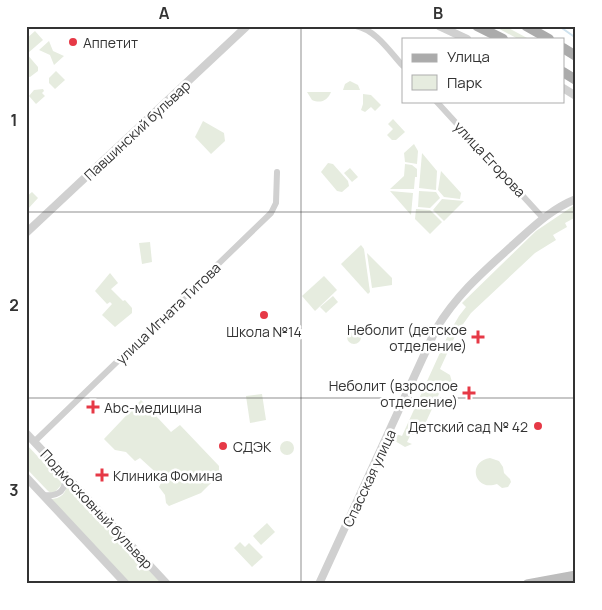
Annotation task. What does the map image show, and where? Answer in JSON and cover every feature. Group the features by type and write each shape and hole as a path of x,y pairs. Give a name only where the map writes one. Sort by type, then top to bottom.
{"main road":[{"path":"477,26 501,38"},
{"path":"526,26 547,38"},
{"path":"564,49 576,56"},
{"path":"564,73 576,80"},
{"path":"526,584 576,575"},
{"path":"570,584 576,583"}],"street":[{"name":"Павшинский бульвар","path":"26,233 247,26"},
{"path":"356,26 373,33 402,65"},
{"path":"439,26 465,38"},
{"path":"564,89 576,96"},
{"name":"улица Егорова","path":"437,102 543,218"},
{"name":"улица Игната Титова","path":"34,442 271,213 276,203 277,172"},
{"name":"Спасская улица","path":"321,584 323,575 436,329 446,313 474,280 543,218 576,199"},
{"name":"Подмосковный бульвар","path":"26,433 167,584"},
{"path":"43,494 51,496 61,492 65,484 64,473"},
{"path":"26,477 126,584"}],"green space":[{"path":"494,26 505,26 527,38 516,38"},
{"path":"35,31 43,40 28,53 26,51 26,39"},
{"path":"49,41 53,51 64,56 54,65 50,55 39,50"},
{"path":"26,53 38,67 38,71 30,77 26,76"},
{"path":"56,71 65,80 55,89 49,83 49,78"},
{"path":"350,81 358,85 360,90 343,90 345,84"},
{"path":"43,89 42,93 45,96 36,104 29,96 34,90"},
{"path":"307,92 331,92 326,99 318,102 312,100"},
{"path":"363,94 371,95 381,105 375,111 371,107 365,112 361,110"},
{"path":"393,119 405,132 396,140 392,140 387,135 393,129 388,124"},
{"path":"203,121 224,133 225,141 211,154 195,137"},
{"path":"414,144 418,151 417,164 405,162 404,153"},
{"path":"422,153 437,171 436,190 419,188"},
{"path":"328,163 333,164 348,181 349,186 342,192 337,191 321,172"},
{"path":"405,164 412,165 417,169 414,189 390,189 404,176"},
{"path":"350,168 358,177 352,182 344,173"},
{"path":"441,171 461,193 460,199 444,197 438,190"},
{"path":"390,191 413,193 411,215"},
{"path":"419,191 436,192 440,198 430,208 418,207"},
{"path":"32,192 38,198 27,210 26,197"},
{"path":"442,199 464,201 444,221 433,210"},
{"path":"576,204 576,217 565,223 567,227 553,235 556,240 535,253 471,313 456,334 440,369 450,375 452,382 450,385 444,383 425,424 420,422 413,435 411,434 407,442 412,444 405,447 395,441 396,434 402,436 449,333 466,307 462,303 536,231"},
{"path":"416,209 430,210 442,222 430,234 415,219"},
{"path":"150,242 152,262 142,264 139,243"},
{"path":"361,245 364,249 370,292 368,294 341,264"},
{"path":"367,253 392,278 392,285 372,288"},
{"path":"110,273 118,283 111,289 132,308 132,313 115,327 102,315 112,304 110,302 107,304 95,291"},
{"path":"324,276 337,290 315,311 302,296"},
{"path":"333,296 338,302 326,313 320,307"},
{"path":"354,330 359,332 361,337 359,342 354,344 349,342 347,337 349,332"},
{"path":"262,394 266,420 250,423 246,396"},
{"path":"141,400 171,432 180,425 219,466 219,475 201,493 169,506 166,503 165,495 159,487 163,479 140,458 135,461 126,452 115,450 104,439"},
{"path":"284,441 290,441 294,448 290,455 284,455 280,451 280,445"},
{"path":"26,444 60,480 62,484 55,492 51,493 48,491 26,468"},
{"path":"490,458 499,461 503,467 504,473 511,482 508,487 502,488 497,484 483,484 476,476 478,465"},
{"path":"67,482 162,584 130,584 50,499 63,495"},
{"path":"267,523 275,532 261,545 253,536"},
{"path":"240,542 245,547 249,543 263,557 252,567 234,548"}],"waterway":[{"path":"559,26 576,38"}],"place":[{"name":"Аппетит","path":"73,42"},
{"name":"Школа №14","path":"264,315"},
{"name":"Неболит (детское отделение)","path":"478,337"},
{"name":"Неболит (взрослое отделение)","path":"469,393"},
{"name":"Abc-медицина","path":"93,407"},
{"name":"Детский сад № 42","path":"538,426"},
{"name":"СДЭК","path":"223,446"},
{"name":"Клиника Фомина","path":"102,475"}]}
